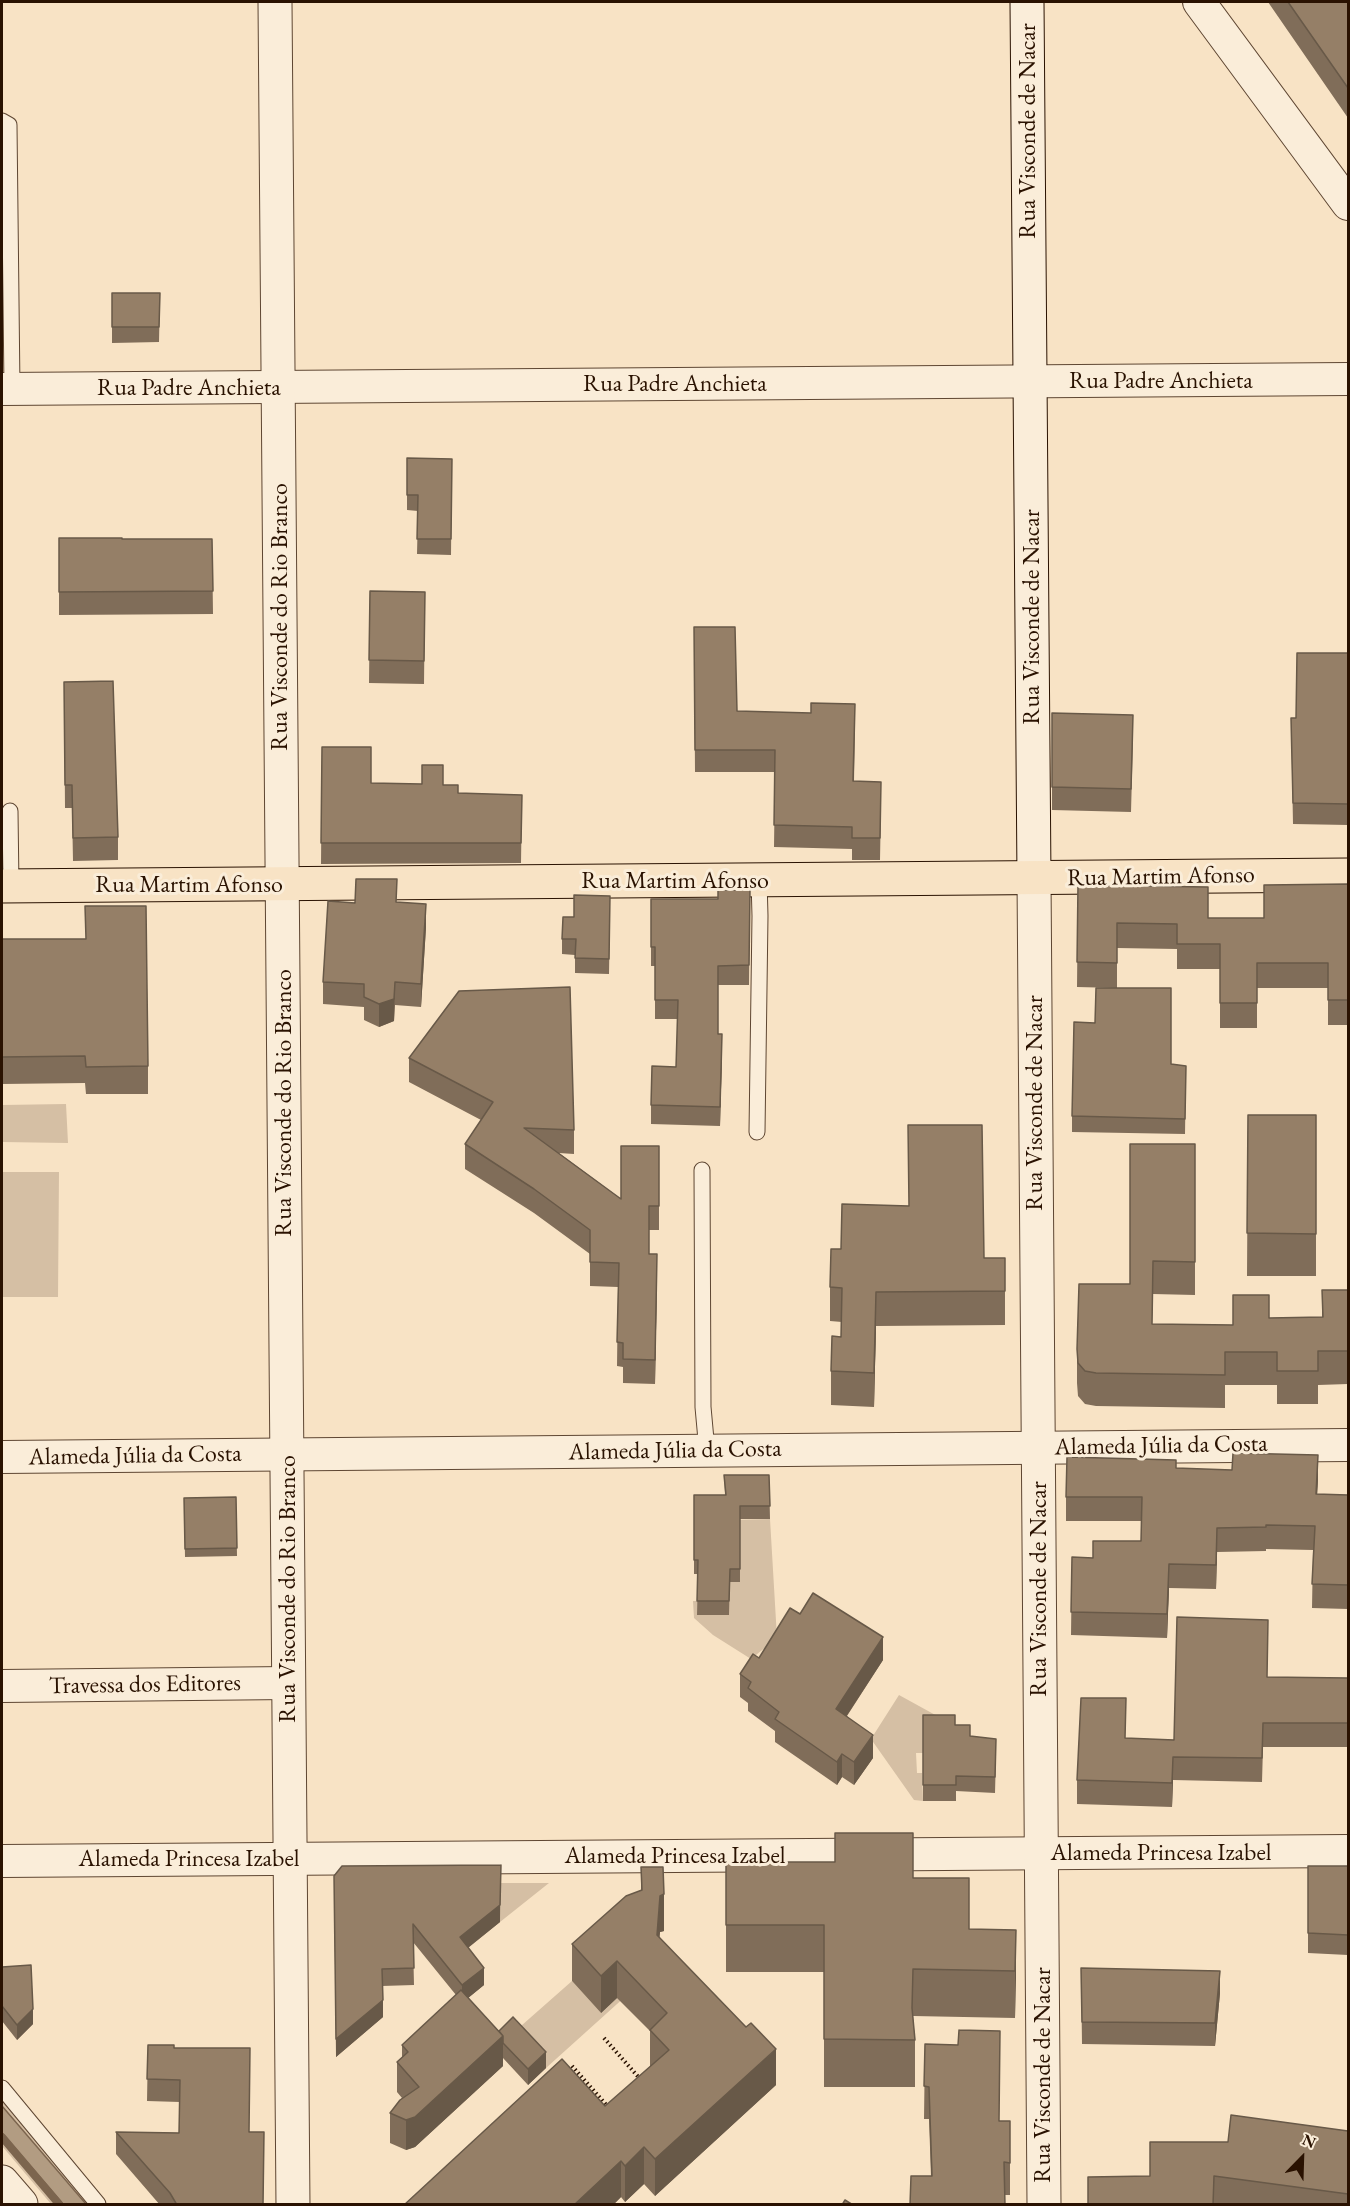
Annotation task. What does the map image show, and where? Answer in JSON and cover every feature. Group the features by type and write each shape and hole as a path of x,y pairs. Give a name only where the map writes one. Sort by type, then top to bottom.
{"main road":[{"name":"Rua Martim Afonso","path":"6,886 1348,875"}],"street":[{"name":"Rua Visconde do Rio Branco","path":"276,2 292,2205"},
{"name":"Rua Visconde de Nacar","path":"1027,2 1044,2205"},
{"path":"1199,2 1348,204"},
{"name":"Rua Padre Anchieta","path":"7,389 1348,379"},
{"name":"Alameda Júlia da Costa","path":"2,1457 1348,1445"},
{"name":"Travessa dos Editores","path":"2,1686 288,1683"},
{"name":"Alameda Princesa Izabel","path":"2,1861 1348,1851"},
{"path":"2,2182 21,2205"}],"lane":[{"path":"2,121 9,125 7,389"},
{"path":"6,886 10,811"},
{"path":"757,1132 759,880"},
{"path":"702,1170 704,1407 707,1451"},
{"path":"2,2088 98,2205"}],"path":[{"path":"604,2038 645,2085"},
{"path":"572,2066 615,2114"}],"shaded area":[{"path":"66,1104 68,1143 2,1142 2,1105"},
{"path":"2,1172 59,1172 58,1297 2,1297"},
{"path":"770,1519 777,1638 751,1659 713,1635 694,1618 693,1601 698,1601 729,1615 731,1520"},
{"path":"899,1695 959,1728 923,1753 916,1753 917,1773 922,1773 923,1801 914,1800 871,1739"},
{"path":"501,1883 549,1883 500,1922"},
{"path":"658,1960 657,1968 546,2068 513,2033 572,1981 601,2013"},
{"path":"2,2090 99,2204 86,2204 2,2106"},
{"path":"2,2106 86,2204 63,2204 2,2133"},
{"path":"2,2133 63,2204 51,2204 2,2146"}],"building":[{"path":"1288,2 1348,2 1348,88"},
{"path":"112,293 160,293 159,327 112,327"},
{"path":"407,458 452,459 451,539 417,539 418,495 407,495"},
{"path":"59,538 212,539 213,591 59,592"},
{"path":"370,591 425,592 424,661 369,660"},
{"path":"694,627 735,627 737,711 811,713 811,703 855,704 853,781 881,782 880,838 852,838 852,827 774,825 775,750 695,750"},
{"path":"1297,653 1348,653 1348,804 1293,803 1291,718 1296,718"},
{"path":"113,681 118,837 73,838 72,785 65,785 64,682"},
{"path":"1052,713 1133,715 1131,789 1052,787"},
{"path":"322,747 371,747 371,783 422,784 422,765 443,765 443,785 458,785 458,793 522,795 521,843 321,843"},
{"path":"356,879 397,879 396,902 426,904 421,984 395,982 394,999 379,1004 364,997 364,984 323,982 328,901 355,903"},
{"path":"1348,884 1348,1000 1328,1000 1328,963 1257,963 1257,1003 1220,1003 1220,944 1177,944 1177,924 1117,923 1117,963 1077,962 1078,885 1208,887 1208,918 1264,918 1264,885"},
{"path":"718,890 750,890 749,965 718,966 718,1034 722,1034 720,1107 651,1105 652,1066 676,1067 678,1000 655,1000 655,947 651,947 651,899 718,899"},
{"path":"574,895 610,896 609,959 575,958 576,939 562,939 563,917 574,917"},
{"path":"85,906 146,906 148,1066 86,1067 85,1056 2,1057 2,939 86,939"},
{"path":"570,987 574,1130 524,1128 621,1199 621,1146 659,1146 659,1206 649,1206 649,1254 657,1254 655,1360 623,1359 623,1343 617,1342 619,1263 590,1262 590,1230 534,1189 465,1144 493,1102 409,1058 459,991"},
{"path":"1096,988 1171,988 1171,1064 1186,1066 1185,1119 1072,1116 1074,1022 1095,1023"},
{"path":"1248,1115 1316,1115 1316,1234 1247,1233"},
{"path":"908,1125 982,1125 984,1258 1005,1258 1005,1291 876,1292 874,1373 831,1371 832,1336 841,1337 842,1288 830,1287 831,1249 841,1249 842,1204 909,1206"},
{"path":"1130,1144 1195,1144 1195,1262 1153,1261 1152,1324 1233,1325 1233,1295 1269,1295 1269,1318 1323,1317 1322,1290 1348,1290 1348,1351 1318,1351 1318,1371 1277,1371 1277,1352 1225,1352 1225,1375 1085,1371 1078,1363 1077,1349 1079,1284 1130,1284"},
{"path":"1233,1453 1318,1455 1316,1494 1348,1495 1348,1585 1312,1584 1315,1526 1266,1525 1266,1527 1217,1528 1216,1565 1169,1564 1167,1614 1071,1612 1072,1557 1093,1558 1093,1541 1141,1541 1142,1497 1066,1497 1067,1457 1176,1460 1176,1468 1232,1470"},
{"path":"724,1475 769,1475 770,1506 740,1506 740,1569 730,1569 729,1601 697,1601 698,1560 694,1560 694,1495 726,1495"},
{"path":"236,1497 237,1548 185,1549 184,1498"},
{"path":"813,1593 883,1637 836,1709 873,1735 854,1762 842,1754 837,1762 775,1719 779,1712 748,1688 751,1682 740,1674 753,1654 759,1658 790,1608 800,1614"},
{"path":"1177,1617 1268,1620 1267,1677 1348,1678 1348,1723 1263,1723 1262,1758 1173,1757 1172,1783 1077,1780 1081,1698 1126,1698 1125,1738 1174,1740"},
{"path":"923,1715 955,1715 955,1725 970,1725 970,1736 996,1739 995,1777 956,1776 956,1785 923,1785"},
{"path":"835,1833 913,1833 913,1878 969,1878 969,1929 1016,1930 1015,1971 913,1969 912,2008 915,2040 824,2039 824,1925 726,1925 726,1862 835,1862"},
{"path":"501,1865 500,1905 460,1937 484,1968 462,1985 413,1924 414,1968 382,1969 383,2000 336,2039 334,1876 342,1866"},
{"path":"1308,1866 1348,1866 1348,1935 1308,1933"},
{"path":"641,1867 663,1867 664,1894 660,1896 657,1935 746,2027 751,2023 776,2049 655,2159 644,2147 625,2166 621,2161 574,2205 404,2205 562,2059 605,2106 669,2050 650,2030 667,2013 617,1961 601,1976 572,1944 626,1896 642,1890"},
{"path":"31,1965 33,2009 17,2025 2,2006 2,1967"},
{"path":"1081,1968 1220,1971 1215,2023 1082,2022"},
{"path":"461,1990 503,2036 415,2117 406,2120 390,2113 400,2100 419,2087 397,2062 408,2052 402,2045"},
{"path":"513,2017 546,2052 528,2069 503,2043 503,2036 499,2031"},
{"path":"959,2030 1000,2031 999,2121 1010,2121 1010,2163 1004,2162 1005,2205 910,2205 911,2176 932,2176 929,2087 924,2086 925,2044 958,2045"},
{"path":"148,2045 174,2045 174,2048 250,2048 249,2132 264,2132 263,2205 177,2205 170,2193 116,2132 179,2133 180,2080 147,2079"},
{"path":"1231,2115 1348,2131 1348,2194 1214,2176 1213,2205 1088,2205 1088,2177 1150,2176 1150,2142 1228,2142"},
{"path":"845,2200 853,2205 842,2205"}],"waterway":[{"path":"2,2137 59,2204"}]}
